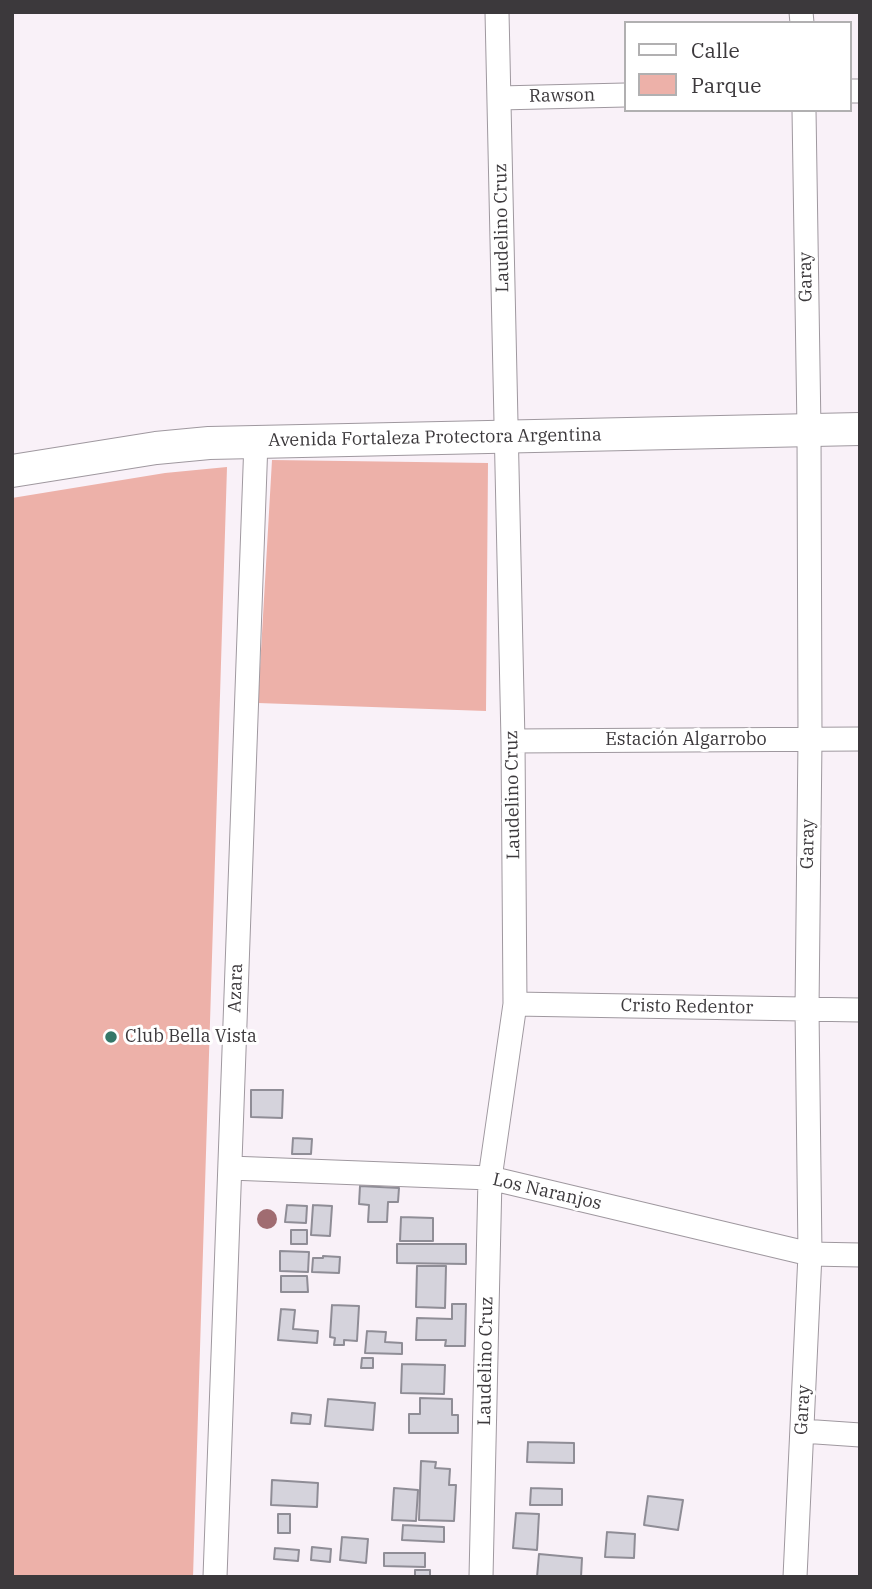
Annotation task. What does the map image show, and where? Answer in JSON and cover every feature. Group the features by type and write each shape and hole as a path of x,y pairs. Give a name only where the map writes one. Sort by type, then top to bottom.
{"main road":[{"name":"Avenida Fortaleza Protectora Argentina","path":"12,471 156,448 256,441 860,429"}],"street":[{"name":"Laudelino Cruz","path":"481,1577 490,1178 515,1004 513,741 497,12"},
{"name":"Rawson","path":"499,98 624,95"},
{"name":"Garay","path":"795,1577 810,1254 807,1009 810,740 804,112"},
{"name":"Azara","path":"215,1577 256,441"},
{"name":"Estación Algarrobo","path":"513,741 860,739"},
{"name":"Cristo Redentor","path":"515,1004 860,1010"},
{"name":"Los Naranjos","path":"230,1168 490,1178 810,1254 860,1255"},
{"path":"802,1431 860,1435"}],"green space":[{"path":"272,460 488,463 486,711 258,703"},
{"name":"Club Bella Vista","path":"227,467 193,1577 12,1577 12,498 165,473"}],"building":[{"path":"251,1090 283,1090 282,1118 251,1117"},
{"path":"293,1138 312,1139 311,1154 292,1154"},
{"path":"360,1186 399,1188 398,1202 388,1202 387,1222 368,1222 369,1205 359,1204"},
{"path":"287,1205 307,1206 306,1223 285,1222"},
{"path":"313,1205 332,1206 330,1236 311,1235"},
{"path":"401,1217 433,1218 433,1241 400,1241"},
{"path":"291,1230 307,1230 307,1244 291,1244"},
{"path":"397,1244 466,1244 466,1264 397,1263"},
{"path":"280,1251 309,1252 308,1272 280,1271"},
{"path":"340,1257 339,1273 312,1272 313,1258"},
{"path":"417,1266 446,1266 445,1308 416,1307"},
{"path":"281,1276 307,1276 308,1292 281,1292"},
{"path":"452,1304 466,1304 465,1346 445,1346 446,1340 416,1340 417,1318 452,1319"},
{"path":"332,1305 359,1306 357,1341 344,1340 344,1345 334,1345 335,1338 330,1337"},
{"path":"281,1309 295,1310 293,1329 318,1331 317,1343 278,1340"},
{"path":"367,1331 386,1332 385,1342 402,1343 402,1354 365,1353"},
{"path":"362,1358 373,1358 373,1368 361,1368"},
{"path":"402,1364 445,1365 444,1394 401,1393"},
{"path":"420,1398 452,1399 452,1415 458,1415 458,1433 409,1433 409,1414 420,1414"},
{"path":"328,1399 375,1403 373,1430 325,1426"},
{"path":"292,1413 311,1415 310,1424 291,1423"},
{"path":"528,1442 574,1443 574,1463 527,1462"},
{"path":"421,1461 436,1462 435,1468 450,1469 449,1485 456,1485 454,1521 419,1520"},
{"path":"272,1480 318,1483 317,1507 271,1505"},
{"path":"394,1488 418,1490 416,1521 392,1520"},
{"path":"531,1488 562,1489 562,1505 530,1505"},
{"path":"648,1496 683,1500 678,1530 644,1525"},
{"path":"516,1513 539,1514 537,1550 513,1548"},
{"path":"278,1514 290,1514 290,1533 278,1533"},
{"path":"403,1525 444,1527 444,1542 402,1540"},
{"path":"607,1532 635,1534 634,1558 605,1557"},
{"path":"342,1537 368,1539 366,1563 340,1560"},
{"path":"312,1547 331,1549 330,1562 311,1560"},
{"path":"275,1548 299,1550 298,1561 274,1559"},
{"path":"384,1553 425,1553 425,1567 384,1566"},
{"path":"539,1554 582,1558 581,1577 537,1577"},
{"path":"415,1570 430,1570 430,1577 415,1577"}],"place":[{"name":"Club Bella Vista","path":"111,1037"}]}
